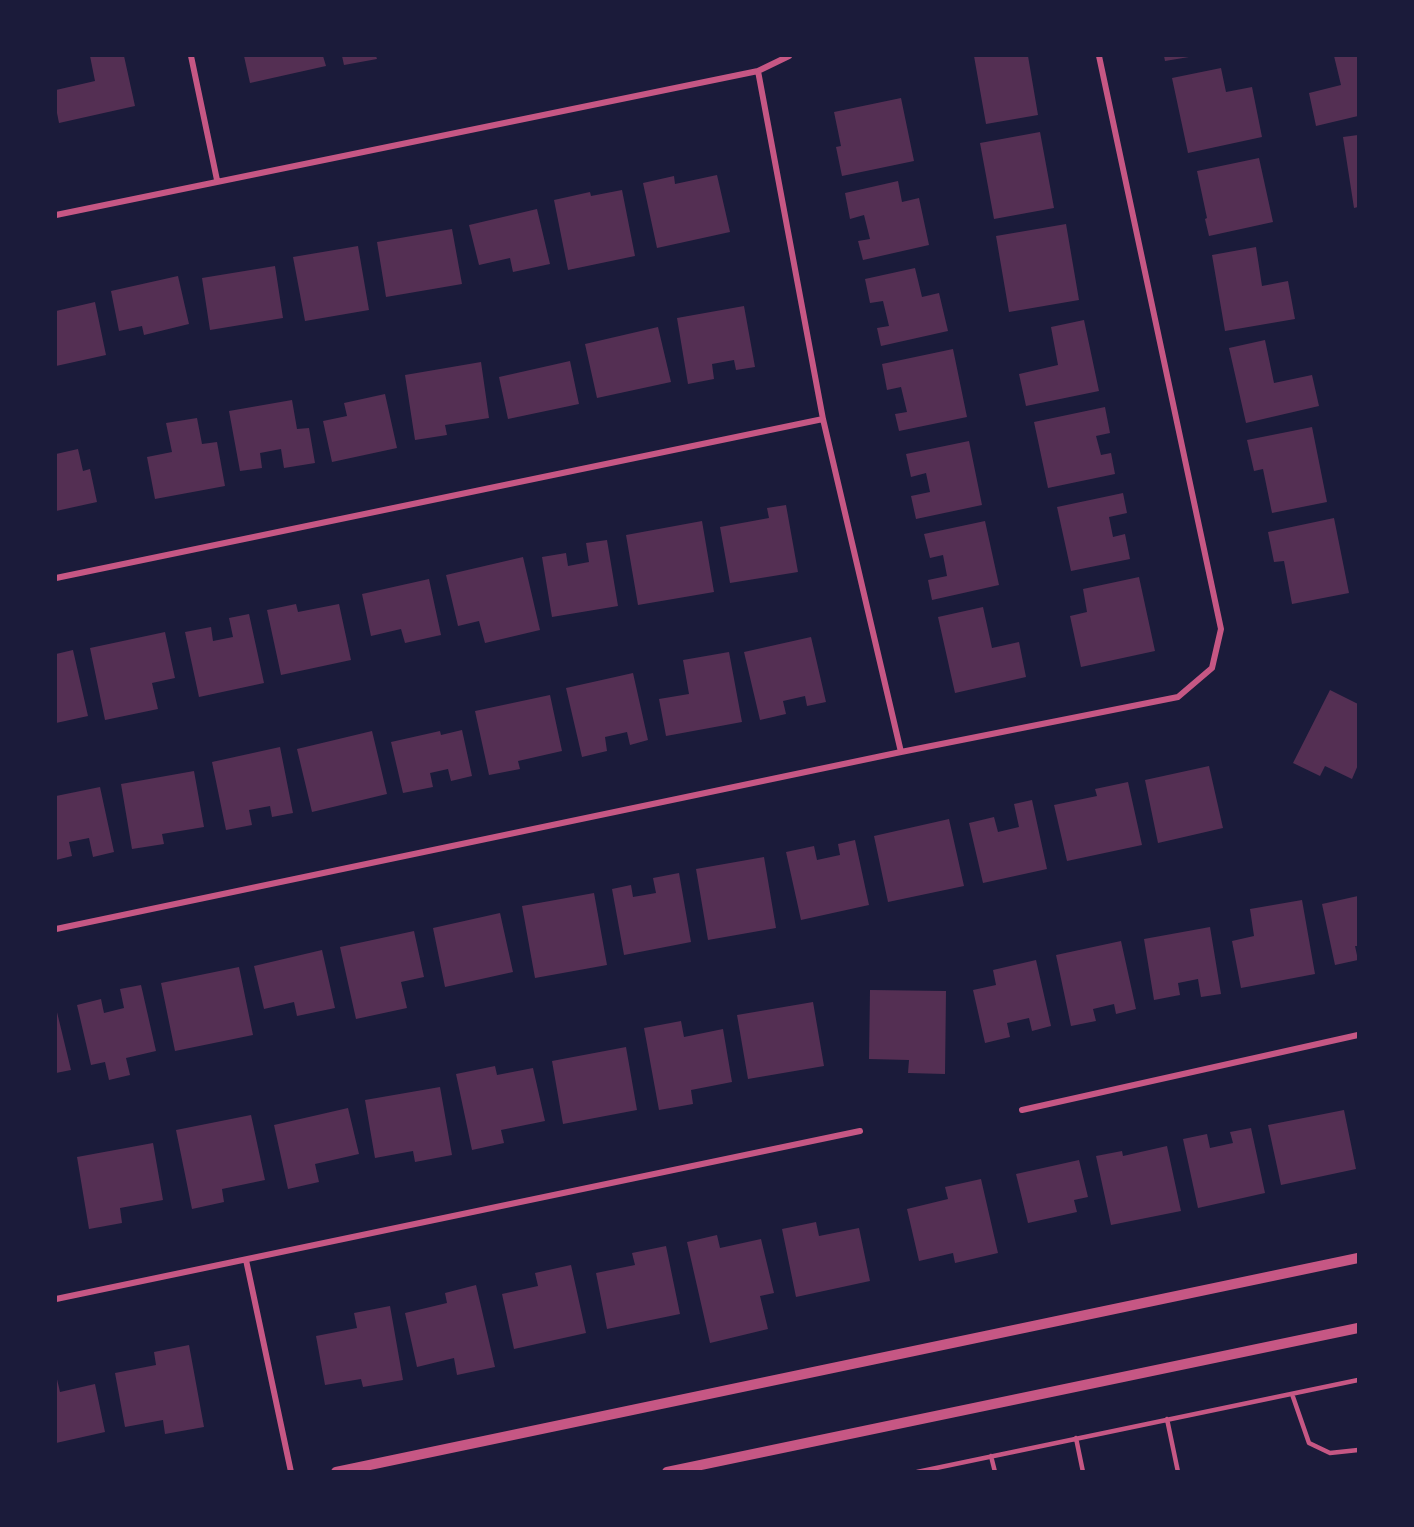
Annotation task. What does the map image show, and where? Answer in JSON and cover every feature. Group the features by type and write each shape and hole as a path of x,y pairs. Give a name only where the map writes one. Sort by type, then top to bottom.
{"street":[{"path":"191,56 217,180"},
{"path":"56,214 758,71 789,56"},
{"path":"56,929 901,752 1178,697 1212,668 1221,629 1100,56"},
{"path":"758,71 823,419 901,752"},
{"path":"56,578 823,419"},
{"path":"1022,1110 1359,1035"},
{"path":"56,1299 860,1131"},
{"path":"336,1472 1359,1258"},
{"path":"246,1260 291,1472"},
{"path":"667,1472 1359,1328"}],"lane":[{"path":"917,1472 1359,1380"},
{"path":"1292,1394 1310,1443 1330,1453 1359,1450"},
{"path":"1167,1419 1178,1472"},
{"path":"1076,1438 1083,1472"},
{"path":"991,1456 995,1472"}],"building":[{"path":"90,56 124,56 135,106 59,123 56,90 95,81"},
{"path":"244,56 323,56 326,66 250,83"},
{"path":"342,56 376,56 377,59 344,65"},
{"path":"974,56 1028,56 1038,115 986,124"},
{"path":"1164,56 1189,56 1189,57 1165,61"},
{"path":"1334,56 1358,56 1358,116 1316,126 1309,93 1341,85"},
{"path":"1221,68 1226,92 1252,87 1262,137 1188,153 1172,78"},
{"path":"901,98 914,161 842,176 836,147 841,146 834,112"},
{"path":"1040,132 1054,208 994,219 980,143"},
{"path":"1358,135 1358,207 1354,208 1343,137"},
{"path":"1259,158 1273,222 1209,236 1197,171"},
{"path":"717,175 730,232 657,248 643,183 674,176 675,184"},
{"path":"898,181 902,202 919,198 929,245 863,260 858,241 870,239 864,215 850,219 845,193"},
{"path":"622,190 635,256 568,270 554,200 590,192 591,196"},
{"path":"537,209 550,264 513,272 510,258 479,265 469,225"},
{"path":"1066,224 1079,300 1009,312 996,236"},
{"path":"452,229 462,284 386,297 377,242"},
{"path":"358,246 369,310 305,321 293,257"},
{"path":"1256,247 1262,286 1288,281 1295,319 1225,331 1212,255"},
{"path":"275,266 283,318 210,330 202,278"},
{"path":"915,268 922,297 939,293 948,331 881,346 877,328 889,326 883,301 870,303 865,279"},
{"path":"178,276 189,324 144,335 142,326 119,331 111,291"},
{"path":"95,302 106,355 56,366 56,311"},
{"path":"744,306 755,367 736,370 734,360 712,364 714,379 688,384 677,318"},
{"path":"1084,320 1099,391 1026,406 1019,374 1058,365 1051,327"},
{"path":"658,327 671,382 597,398 585,344"},
{"path":"1265,340 1274,383 1312,375 1319,406 1246,423 1229,348"},
{"path":"953,349 967,417 899,431 895,414 907,412 901,387 887,390 882,364"},
{"path":"570,361 579,404 508,419 499,377"},
{"path":"481,362 489,418 445,425 447,435 415,440 405,375"},
{"path":"385,394 397,448 332,462 323,421 347,416 344,403"},
{"path":"292,400 297,429 309,428 315,463 284,468 281,449 260,453 262,468 240,471 229,411"},
{"path":"1105,407 1110,433 1096,436 1101,455 1111,453 1115,474 1048,488 1034,422"},
{"path":"197,418 202,444 217,442 225,486 155,499 147,457 172,452 166,423"},
{"path":"1312,427 1327,502 1272,513 1263,469 1254,471 1247,440"},
{"path":"969,441 982,505 916,519 911,496 930,492 926,473 911,477 906,454"},
{"path":"78,449 83,471 90,469 97,502 56,511 56,454"},
{"path":"1123,493 1127,513 1109,517 1113,537 1125,534 1130,559 1071,571 1057,507"},
{"path":"786,505 798,572 730,583 720,527 769,518 767,508"},
{"path":"1334,518 1349,593 1292,604 1284,561 1274,562 1268,532"},
{"path":"702,521 714,592 638,605 626,535"},
{"path":"985,521 999,585 932,600 928,580 947,576 943,555 930,558 924,534"},
{"path":"607,540 618,606 552,617 542,557 566,553 568,566 589,562 586,543"},
{"path":"523,557 540,630 485,643 479,621 458,626 446,575"},
{"path":"1139,577 1155,651 1081,667 1070,616 1087,612 1083,589"},
{"path":"429,579 441,635 405,643 401,629 371,636 362,594"},
{"path":"296,604 298,612 339,604 351,660 281,675 267,610"},
{"path":"983,607 992,648 1019,642 1026,677 955,693 938,617"},
{"path":"249,614 264,683 199,697 185,632 211,627 213,641 233,637 229,618"},
{"path":"165,632 175,678 152,683 158,709 105,720 90,648"},
{"path":"811,637 826,702 807,706 805,696 783,701 786,714 760,720 744,652"},
{"path":"73,650 88,716 56,723 56,654"},
{"path":"729,652 742,722 666,736 659,699 689,694 683,660"},
{"path":"633,673 648,740 630,745 627,732 605,737 607,751 582,757 566,688"},
{"path":"1330,690 1358,704 1358,765 1352,779 1325,766 1320,776 1293,763"},
{"path":"550,695 562,751 518,761 520,769 489,775 475,711"},
{"path":"462,730 472,776 451,781 448,769 430,773 433,787 403,793 391,742 440,731 441,735"},
{"path":"372,731 387,794 312,812 297,749"},
{"path":"280,747 293,813 272,817 270,806 249,810 252,825 226,830 212,762"},
{"path":"1209,766 1223,828 1158,843 1145,780"},
{"path":"194,771 204,827 162,834 164,844 132,849 121,784"},
{"path":"1128,782 1142,845 1067,861 1054,805 1097,796 1095,789"},
{"path":"100,787 114,852 93,857 89,838 69,842 72,856 56,860 56,796"},
{"path":"1032,800 1047,869 983,883 969,823 994,817 998,832 1019,827 1014,804"},
{"path":"949,819 964,886 888,902 874,836"},
{"path":"855,840 869,905 801,920 786,852 814,846 817,860 840,855 838,844"},
{"path":"764,857 776,928 708,940 696,869"},
{"path":"679,873 691,942 624,955 612,889 631,885 633,897 656,893 653,878"},
{"path":"594,893 607,965 535,978 522,906"},
{"path":"1358,896 1358,946 1355,946 1358,960 1335,965 1322,904"},
{"path":"1302,900 1315,974 1241,988 1232,941 1254,936 1250,909"},
{"path":"500,913 513,972 445,987 433,928"},
{"path":"1210,927 1221,994 1201,997 1198,979 1178,983 1180,995 1154,1000 1144,939"},
{"path":"414,931 424,977 401,982 407,1008 356,1019 340,947"},
{"path":"1121,941 1136,1009 1116,1014 1114,1004 1093,1009 1096,1021 1071,1026 1056,955"},
{"path":"322,950 335,1008 297,1016 294,1002 264,1009 254,966"},
{"path":"1036,960 1051,1026 1032,1031 1029,1018 1007,1023 1010,1037 985,1043 973,990 996,985 993,970"},
{"path":"239,967 253,1035 175,1051 161,983"},
{"path":"141,985 156,1051 126,1058 130,1075 109,1080 105,1062 91,1065 77,1005 101,999 104,1013 124,1008 120,989"},
{"path":"870,990 946,991 945,1074 908,1073 909,1060 869,1059"},
{"path":"813,1002 824,1066 748,1079 737,1015"},
{"path":"56,1008 71,1070 56,1073"},
{"path":"681,1021 684,1037 723,1029 732,1082 691,1090 693,1104 659,1110 644,1028"},
{"path":"626,1047 637,1110 563,1124 552,1061"},
{"path":"495,1066 497,1075 533,1068 545,1121 501,1130 504,1143 472,1150 456,1074"},
{"path":"440,1087 452,1155 415,1162 413,1151 375,1158 365,1100"},
{"path":"348,1108 359,1154 315,1164 319,1182 288,1189 274,1125"},
{"path":"1344,1110 1356,1169 1281,1185 1268,1125"},
{"path":"251,1115 265,1180 222,1189 224,1202 192,1209 176,1130"},
{"path":"1251,1128 1265,1193 1198,1208 1183,1139 1207,1134 1210,1148 1233,1143 1230,1132"},
{"path":"153,1143 163,1200 120,1208 122,1223 89,1229 77,1157"},
{"path":"1167,1146 1181,1211 1111,1225 1096,1156 1122,1151 1123,1156"},
{"path":"1079,1160 1088,1197 1074,1200 1077,1212 1028,1223 1016,1174"},
{"path":"981,1179 998,1253 955,1263 953,1253 919,1261 907,1209 948,1199 945,1187"},
{"path":"816,1222 819,1236 859,1228 870,1281 796,1297 782,1229"},
{"path":"717,1235 720,1248 761,1239 774,1293 760,1296 768,1329 710,1343 687,1242"},
{"path":"666,1246 680,1314 607,1329 596,1273 635,1265 632,1253"},
{"path":"571,1265 586,1333 514,1349 502,1294 538,1286 535,1273"},
{"path":"476,1285 495,1367 457,1375 454,1358 417,1367 405,1313 447,1303 445,1293"},
{"path":"390,1306 403,1380 363,1387 361,1379 325,1385 316,1336 357,1328 354,1313"},
{"path":"189,1345 204,1427 165,1434 163,1420 125,1427 115,1373 156,1365 154,1352"},
{"path":"56,1375 60,1392 95,1384 105,1432 56,1443"}]}
